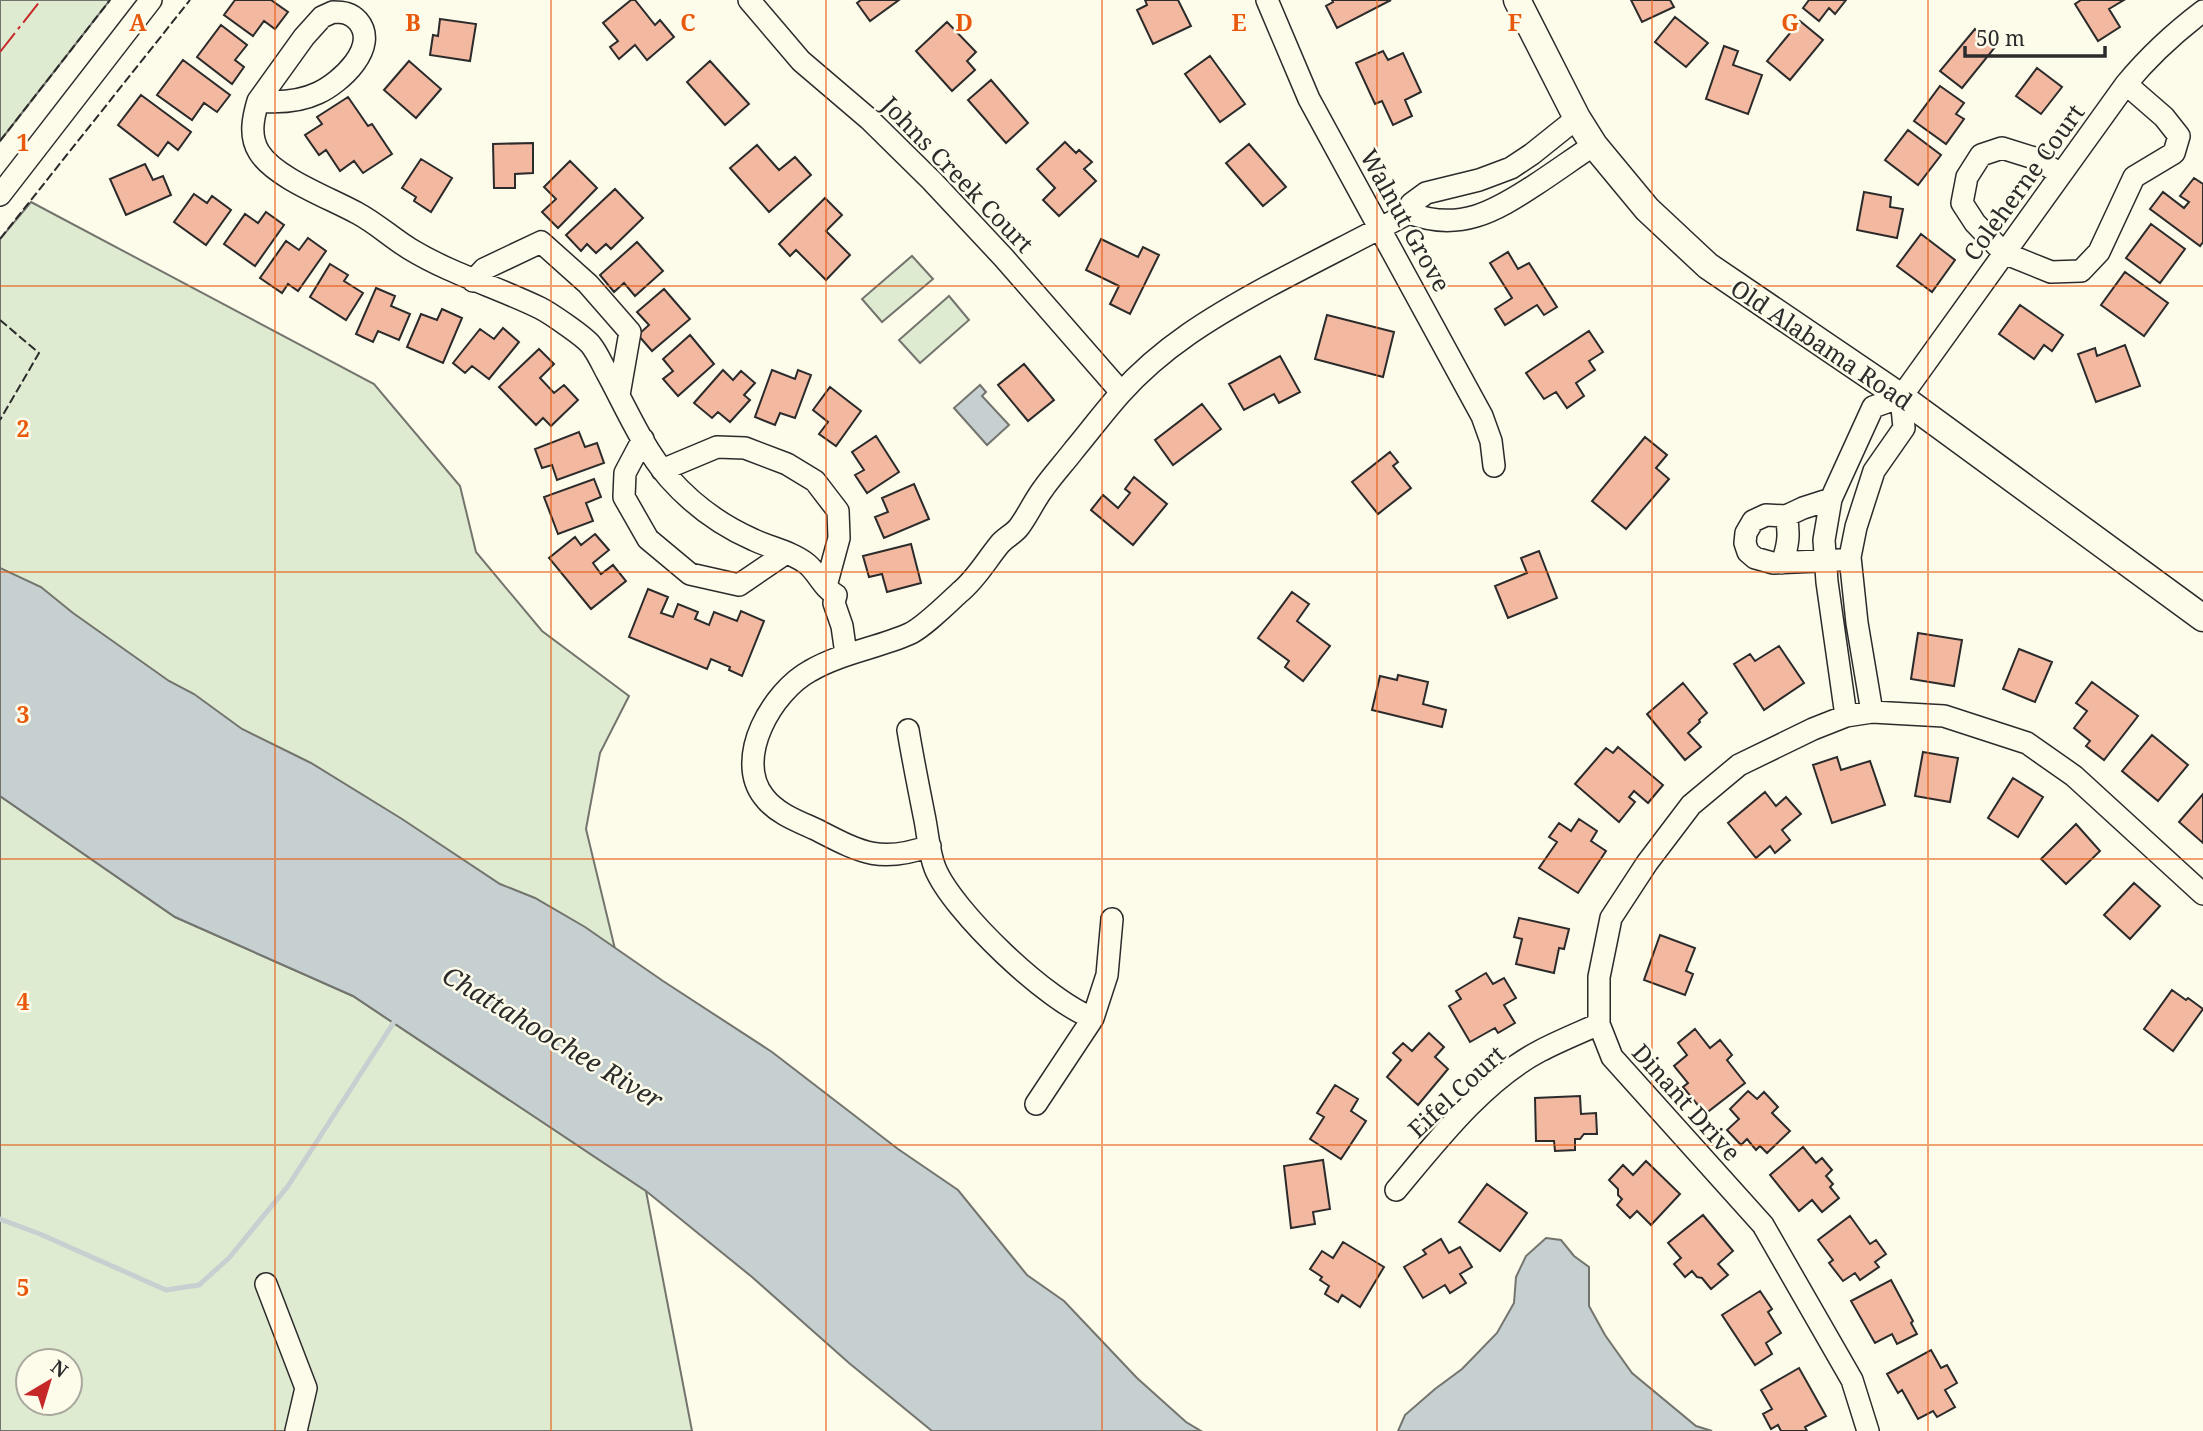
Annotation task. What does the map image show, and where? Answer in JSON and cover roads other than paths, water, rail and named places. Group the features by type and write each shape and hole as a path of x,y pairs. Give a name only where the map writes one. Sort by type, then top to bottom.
{"main road":[{"name":"Old Alabama Road","path":"1517,0 1577,118 1594,145 1647,209 1708,266 1901,397 2203,618"}],"street":[{"path":"0,195 151,0"},
{"name":"Johns Creek Court","path":"749,0 801,61 869,118 932,181 1004,258 1121,392"},
{"name":"Walnut Grove","path":"1267,0 1310,99 1482,416 1491,441 1494,466"},
{"name":"Coleherne Court","path":"1901,397 2126,84 2150,55 2203,11"},
{"path":"258,101 277,103 298,100 319,93 336,82 353,64 365,44 365,35 353,16 333,12 322,16 258,101 253,116 253,132 257,149 264,160 295,181 359,214 410,249 472,281 542,309 590,344 662,470 693,502 743,535 807,564 829,591 836,595 834,603 842,626 846,654"},
{"path":"2061,174 2034,158 2002,148 1980,155 1967,177 1962,203 1975,223 2004,253 2051,272 2081,271 2099,252 2134,177 2174,153 2179,136 2164,117 2126,84"},
{"path":"930,846 892,856 856,850 782,813 765,799 756,784 752,769 753,754 761,729 774,705 790,686 808,671 846,654 911,633 963,590 1001,542 1017,529 1043,488 1121,392 1181,338 1207,320 1409,213 1411,204 1426,193 1479,180 1511,168 1577,118"},
{"path":"1409,213 1427,220 1443,222 1489,213 1594,145"},
{"path":"472,281 484,269 541,242 588,284 630,332 619,396"},
{"path":"1846,716 1827,582 1824,540 1831,499 1873,407 1901,397 1904,428 1874,471 1856,527 1850,557 1857,623 1872,712"},
{"path":"643,439 625,473 624,498 648,538 690,574 739,585 786,553"},
{"path":"662,470 717,447 746,448 787,464 815,481 838,511 839,538 826,586"},
{"path":"1847,461 1874,471"},
{"path":"1831,499 1786,516 1766,515 1753,521 1746,533 1745,543 1748,552 1755,558 1773,563 1826,562 1850,557"},
{"path":"1782,563 1790,532 1786,516"},
{"name":"Dinant Drive","path":"1868,1431 1852,1380 1763,1225 1612,1057 1599,1024 1599,977 1612,918 1647,863 1691,805 1740,765 1813,729 1846,716 1872,712 1944,716 2026,743 2074,776 2203,894"},
{"path":"908,730 930,846 935,867 944,886 987,936 1047,992 1081,1014 1093,1018"},
{"path":"1037,1104 1093,1018 1107,975 1112,919"},
{"name":"Eifel Court","path":"1396,1190 1443,1135 1496,1082 1538,1052 1599,1024"},
{"path":"266,1284 306,1388 296,1431"}],"water":[{"path":"980,385 986,392 982,396 1009,425 987,445 954,408"},
{"name":"Chattahoochee River","path":"0,568 41,587 169,681 194,694 242,729 311,763 500,884 535,898 585,927 772,1052 898,1149 958,1190 1027,1275 1064,1301 1137,1378 1186,1422 1201,1431 932,1431 849,1363 752,1277 646,1191 353,996 175,917 0,796"},
{"path":"1546,1238 1561,1240 1574,1256 1589,1267 1589,1306 1605,1335 1632,1373 1696,1426 1712,1431 1398,1431 1405,1415 1462,1369 1497,1333 1514,1303 1516,1277 1526,1256"}],"waterway":[{"path":"0,1219 166,1290 199,1285 229,1258 288,1186 396,1019"}]}
